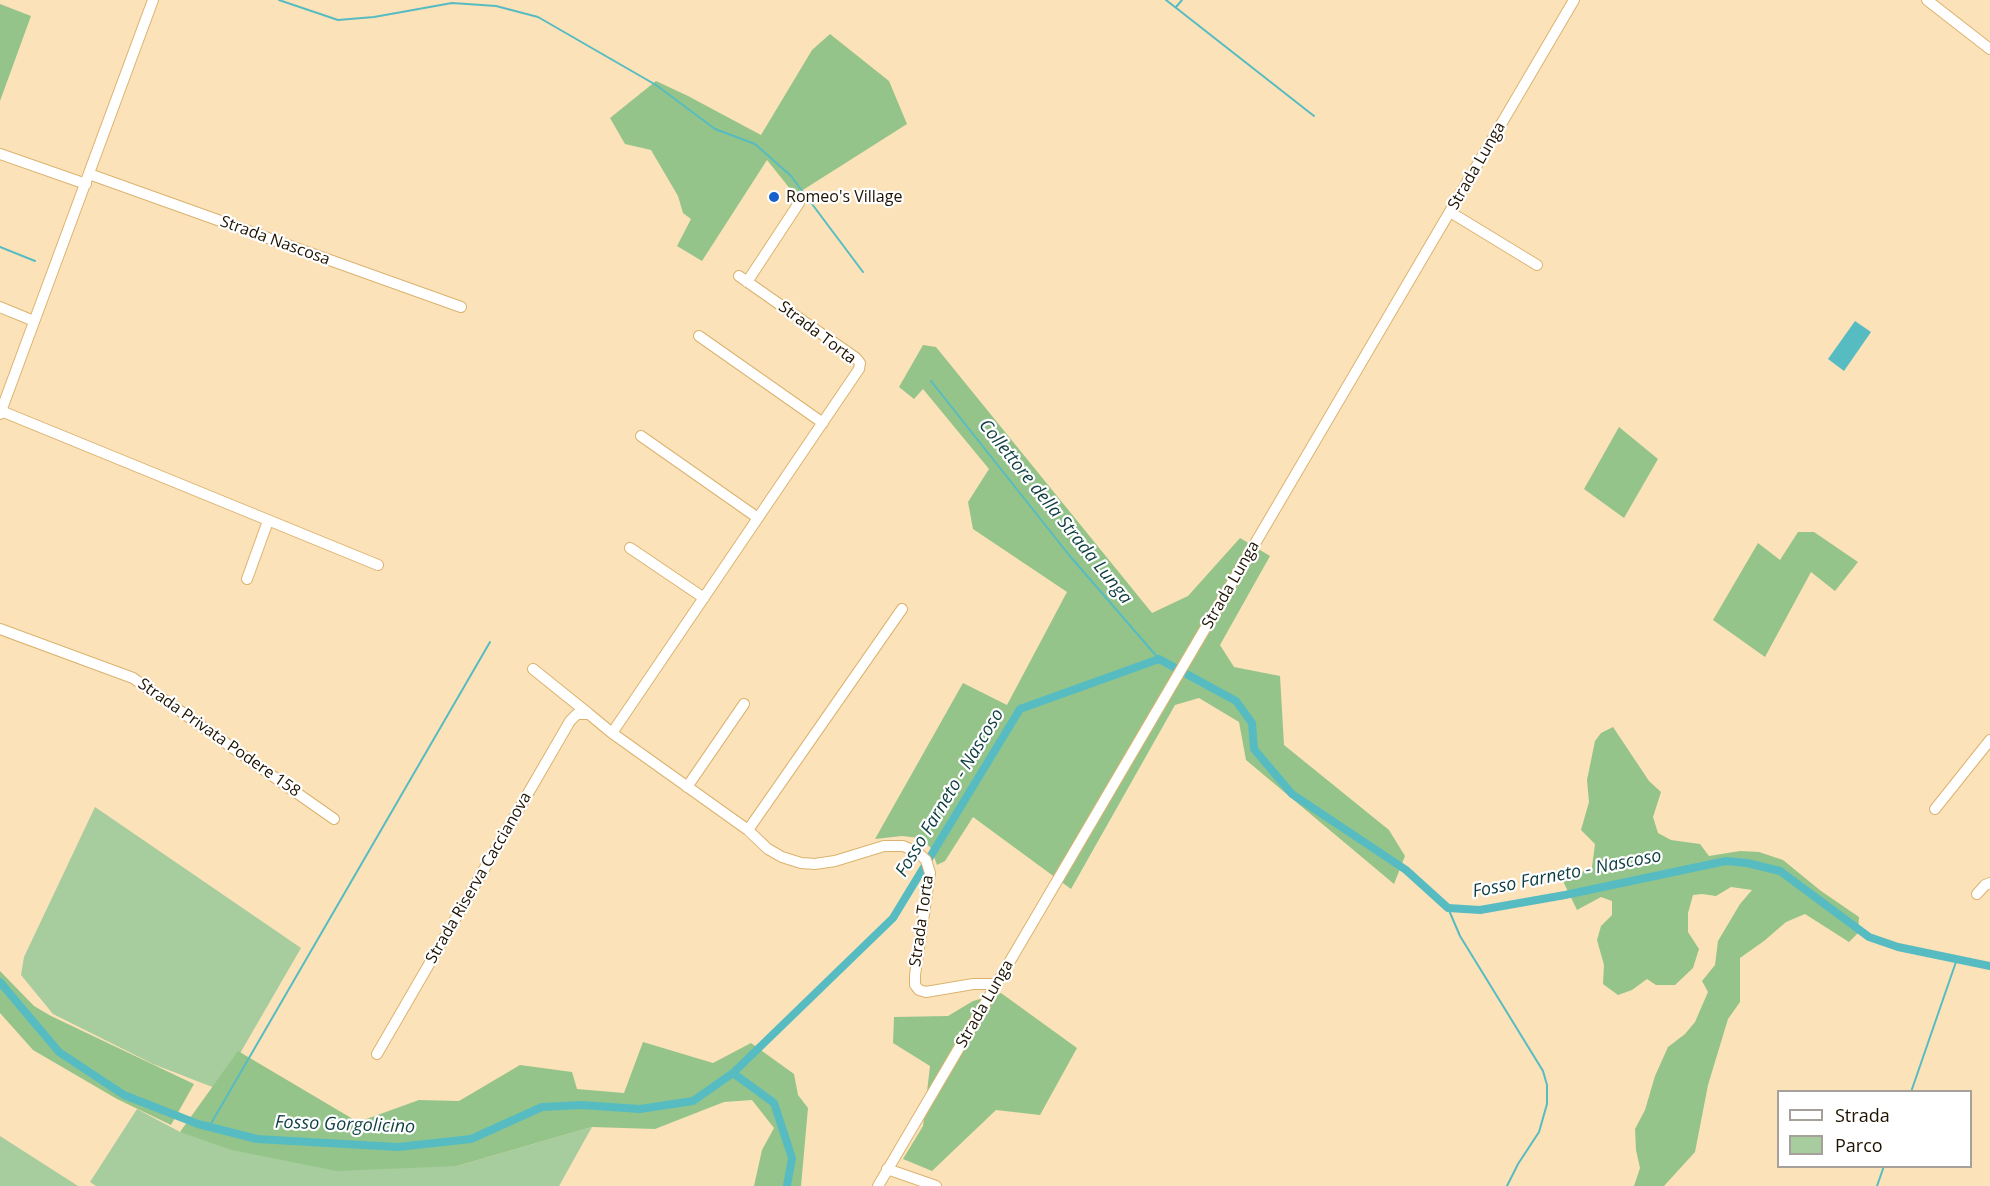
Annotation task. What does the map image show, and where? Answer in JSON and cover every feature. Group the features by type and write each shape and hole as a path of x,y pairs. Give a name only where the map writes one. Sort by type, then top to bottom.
{"street":[{"path":"153,0 1,412 378,565"},
{"name":"Strada Lunga","path":"878,1186 1574,0"},
{"path":"1927,0 1990,48"},
{"name":"Strada Nascosa","path":"0,154 87,179 461,307"},
{"name":"Strada Torta","path":"799,203 743,279 859,361 858,371 612,733 748,830 777,855 806,864 825,863 870,849 889,846 909,848 922,855 930,868 929,888 915,985 919,990 926,992 966,985 997,984"},
{"path":"1450,212 1537,265"},
{"path":"0,307 34,321"},
{"path":"699,336 823,423"},
{"path":"640,436 758,518"},
{"path":"247,579 268,522"},
{"path":"630,549 704,598"},
{"path":"748,830 902,609"},
{"name":"Strada Privata Podere 158","path":"0,629 137,680 334,819"},
{"path":"533,669 612,733"},
{"path":"687,787 744,704"},
{"name":"Strada Riserva Caccianova","path":"377,1054 567,724 578,714 589,714"},
{"path":"1935,809 1990,740"},
{"path":"1977,894 1990,883"},
{"path":"887,1169 936,1186"}],"green space":[{"path":"0,4 31,16 0,101"},
{"path":"830,34 889,81 907,124 795,195 767,160 702,261 677,246 691,219 683,213 678,196 651,150 625,144 610,118 656,81 761,135 812,50"},
{"path":"923,345 936,347 1152,613 1188,596 1240,538 1270,556 1220,645 1234,667 1280,676 1284,745 1389,830 1405,856 1394,884 1246,760 1239,722 1199,698 1175,705 1071,889 973,817 945,861 937,865 931,848 920,838 902,836 875,839 963,683 1007,705 1067,592 973,529 968,502 989,469 923,389 914,399 899,387"},
{"path":"1619,427 1658,459 1624,518 1584,489"},
{"path":"1798,532 1814,532 1858,562 1835,591 1811,572 1765,657 1713,620 1758,543 1780,560"},
{"path":"1613,727 1649,781 1661,792 1653,817 1658,833 1671,840 1700,844 1709,856 1740,851 1759,852 1783,860 1821,891 1859,917 1858,933 1849,942 1805,914 1786,922 1740,958 1740,1002 1728,1019 1708,1085 1695,1152 1664,1186 1634,1186 1640,1168 1635,1129 1645,1110 1655,1076 1668,1047 1685,1034 1695,1022 1708,992 1702,981 1715,965 1718,941 1740,904 1752,890 1731,887 1716,896 1693,895 1688,913 1688,932 1699,949 1693,968 1675,985 1656,985 1647,979 1632,990 1618,995 1603,984 1604,965 1597,940 1601,926 1612,915 1612,901 1601,897 1577,910 1563,881 1592,867 1595,844 1581,830 1589,802 1587,780 1595,741 1601,733"},
{"path":"95,807 301,948 220,1088 153,1064 53,1014 21,975 24,957"},
{"path":"0,971 34,1006 51,1016 194,1084 171,1125 117,1099 33,1050 0,1013"},
{"path":"1001,993 1077,1048 1040,1115 996,1110 932,1171 903,1159 923,1126 930,1066 893,1043 894,1017 948,1016 973,1001"},
{"path":"643,1042 713,1063 751,1043 794,1074 798,1095 808,1108 801,1186 754,1186 762,1150 774,1128 752,1100 724,1102 655,1129 592,1127 457,1166 337,1171 232,1150 180,1132 238,1051 358,1122 419,1100 459,1101 520,1065 572,1072 577,1089 624,1093"},
{"path":"137,1109 180,1132 457,1166 592,1127 559,1186 96,1186 90,1182"},
{"path":"0,1136 78,1186 0,1186"}],"water":[{"path":"1855,321 1871,332 1844,371 1828,359"}],"waterway":[{"name":"Collettore della Strada Lunga","path":"279,0 338,20 374,17 452,3 496,6 538,17 656,85 715,129 755,144 791,176 863,272"},
{"path":"1166,0 1314,116"},
{"path":"1176,7 1182,0"},
{"path":"0,247 35,261"},
{"name":"Collettore della Strada Lunga","path":"931,381 1069,555 1159,659"},
{"path":"209,1127 490,642"},
{"name":"Fosso Farneto - Nascoso","path":"733,1073 893,918 1020,709 1159,659 1236,701 1252,723 1254,749 1292,794 1406,870 1448,908 1480,910 1565,895 1726,861 1747,863 1780,871 1869,937 1898,947 1990,966"},
{"path":"1448,908 1460,936 1543,1071 1547,1085 1547,1104 1539,1132 1507,1186"},
{"path":"1912,1090 1957,959"},
{"name":"Fosso Gorgolicino","path":"0,982 59,1052 124,1095 198,1124 257,1139 398,1147 471,1139 542,1107 581,1105 640,1109 693,1101 733,1073 774,1103 792,1158 787,1186"},
{"path":"1877,1186 1883,1168"}],"place":[{"name":"Romeo's Village","path":"774,197"}]}
